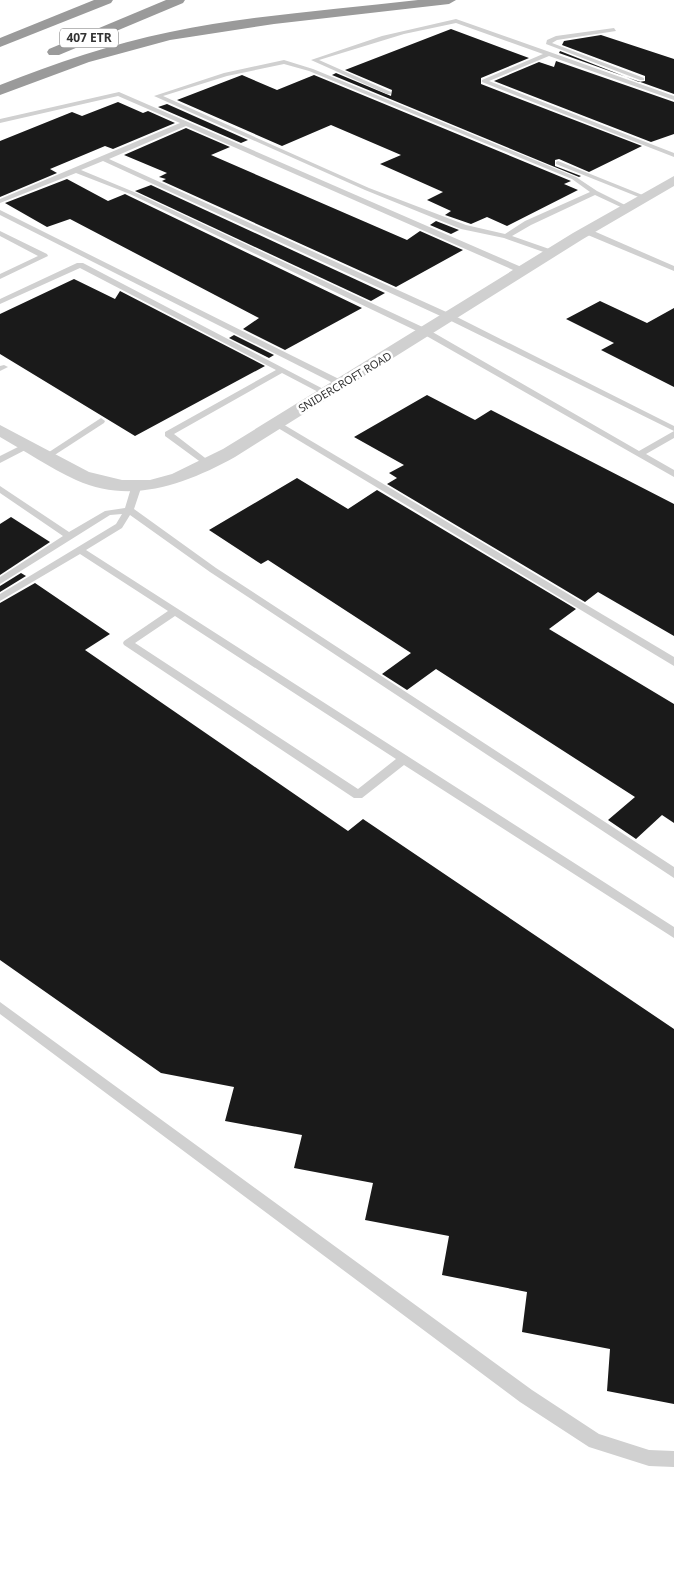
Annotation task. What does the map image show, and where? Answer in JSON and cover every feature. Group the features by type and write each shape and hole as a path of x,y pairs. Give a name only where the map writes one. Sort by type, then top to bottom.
{"highway":[{"path":"0,35 74,0"},
{"name":"407 ETR","path":"0,43 106,0"},
{"name":"407 ETR","path":"45,56 178,0"},
{"path":"0,90 89,58 169,36 249,23 449,0"},
{"path":"0,75 18,68"}],"street":[{"name":"SNIDERCROFT ROAD","path":"0,430 97,482 136,488 162,483 209,464 327,394 586,231 674,180"}],"lane":[{"path":"395,95 314,60 421,27 456,21 674,98"},
{"path":"614,30 556,38 549,41 549,44 674,90"},
{"path":"548,54 484,81 674,155"},
{"path":"552,254 506,236 464,227 368,189 157,96 226,74 284,62 311,70 518,154 574,178 627,208"},
{"path":"0,122 119,94 523,272"},
{"path":"421,106 643,198"},
{"path":"0,202 186,123"},
{"path":"103,158 450,317 674,429"},
{"path":"76,170 132,194 426,332 674,474"},
{"path":"506,236 528,223 596,192"},
{"path":"0,212 342,384"},
{"path":"586,231 674,269"},
{"path":"0,233 44,256 0,277"},
{"path":"0,302 80,265 327,394"},
{"path":"209,464 168,434 282,370"},
{"path":"47,456 101,420"},
{"path":"276,423 674,662"},
{"path":"640,454 674,434"},
{"path":"0,460 28,445"},
{"path":"0,598 120,526 129,510 136,488"},
{"path":"0,489 68,536"},
{"path":"0,581 68,536 108,513 129,510 213,570 674,873"},
{"path":"80,550 674,933"},
{"path":"176,611 128,643 358,795 404,759"},
{"path":"0,1007 526,1396 595,1441 648,1458 674,1459"}],"building":[{"path":"451,29 529,58 481,78 481,84 642,146 589,172 559,159 555,160 555,166 581,176 579,177 332,75 336,73 391,96 392,90 345,70"},
{"path":"601,35 674,59 674,94 640,82 645,81 645,76 562,45 564,41"},
{"path":"560,51 626,77 559,53"},
{"path":"556,61 674,102 674,134 651,142 494,81 539,62 554,67"},
{"path":"242,75 277,90 314,75 571,181 564,184 578,190 507,226 487,217 471,224 445,215 451,211 427,200 443,192 380,164 401,155 331,125 282,146 177,100"},
{"path":"118,102 143,113 148,111 175,123 113,149 105,146 50,169 57,173 0,197 0,141 72,112 82,116"},
{"path":"167,104 248,140 241,143 158,107"},
{"path":"186,128 230,147 211,155 407,240 420,231 463,250 396,287 162,181 166,179 159,177 167,173 124,155"},
{"path":"67,179 108,201 125,194 362,308 285,350 243,329 259,318 70,219 47,227 5,203"},
{"path":"151,185 385,293 371,301 135,191"},
{"path":"436,221 459,230 451,234 430,225"},
{"path":"74,279 115,299 120,291 265,366 135,436 0,354 0,314"},
{"path":"600,301 647,323 674,308 674,387 601,350 614,343 566,319"},
{"path":"234,335 274,355 269,358 229,338"},
{"path":"427,395 475,420 491,410 674,504 674,636 598,592 585,602 387,484 397,478 389,473 404,465 354,437"},
{"path":"297,478 348,509 377,490 576,609 549,629 674,704 674,823 662,815 636,839 608,820 635,797 436,669 407,690 382,674 411,653 268,560 261,564 209,530"},
{"path":"11,517 50,542 0,575 0,524"},
{"path":"21,573 26,576 0,592 0,586"},
{"path":"35,583 110,634 85,650 348,831 363,819 674,1029 674,1404 607,1391 610,1349 522,1332 527,1292 442,1275 449,1236 365,1220 373,1183 294,1168 302,1135 225,1121 234,1087 161,1073 0,960 0,603"}]}
